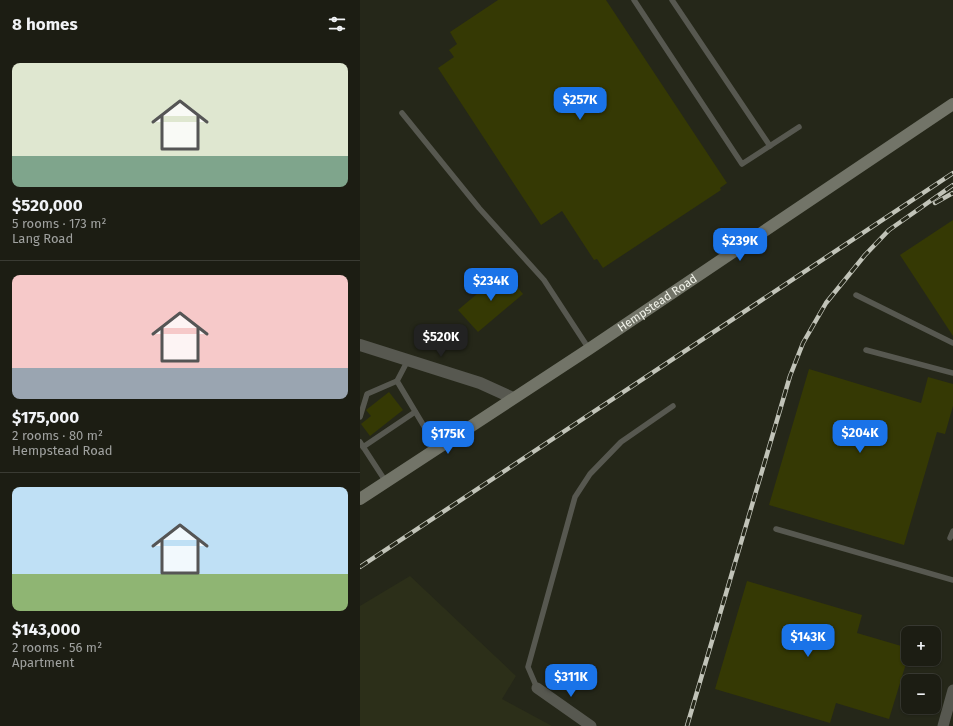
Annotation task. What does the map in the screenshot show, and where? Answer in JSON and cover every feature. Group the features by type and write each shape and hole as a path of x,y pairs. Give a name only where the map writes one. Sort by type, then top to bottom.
{"main road":[{"name":"Hempstead Road","path":"360,499 589,348 953,104"}],"street":[{"path":"360,345 480,383 513,398"},
{"path":"537,688 591,726"},
{"path":"943,726 953,690"}],"lane":[{"path":"634,0 742,164 799,127"},
{"path":"672,0 770,146"},
{"path":"402,113 479,208 544,280 589,348"},
{"path":"856,295 953,343"},
{"path":"866,350 953,373"},
{"path":"360,417 367,394 397,381 408,360"},
{"path":"397,381 436,448"},
{"path":"537,688 528,667 575,497 590,474 621,442 674,406"},
{"path":"386,482 362,444 416,412"},
{"path":"776,529 953,580"},
{"path":"950,538 953,531"}],"shaded area":[{"path":"410,576 516,676 502,699 552,726 360,726 360,606"}],"building":[{"path":"498,0 606,0 727,183 720,188 721,190 603,268 597,259 594,260 562,211 541,225 438,68 454,57 449,50 457,44 450,32"},
{"path":"953,220 953,336 900,255"},
{"path":"504,271 523,294 478,332 458,310"},
{"path":"809,369 921,403 928,377 953,384 953,406 945,434 937,432 904,545 769,505"},
{"path":"389,392 403,410 370,436 361,424 371,416 366,410"},
{"path":"747,581 862,615 857,633 901,646 901,666 905,666 903,674 901,674 901,680 889,719 836,703 830,723 715,689"}],"railway":[{"path":"360,567 953,173"},
{"path":"687,726 790,376 803,343 826,303 865,255 889,230 953,185"},
{"path":"935,203 953,193"}]}
